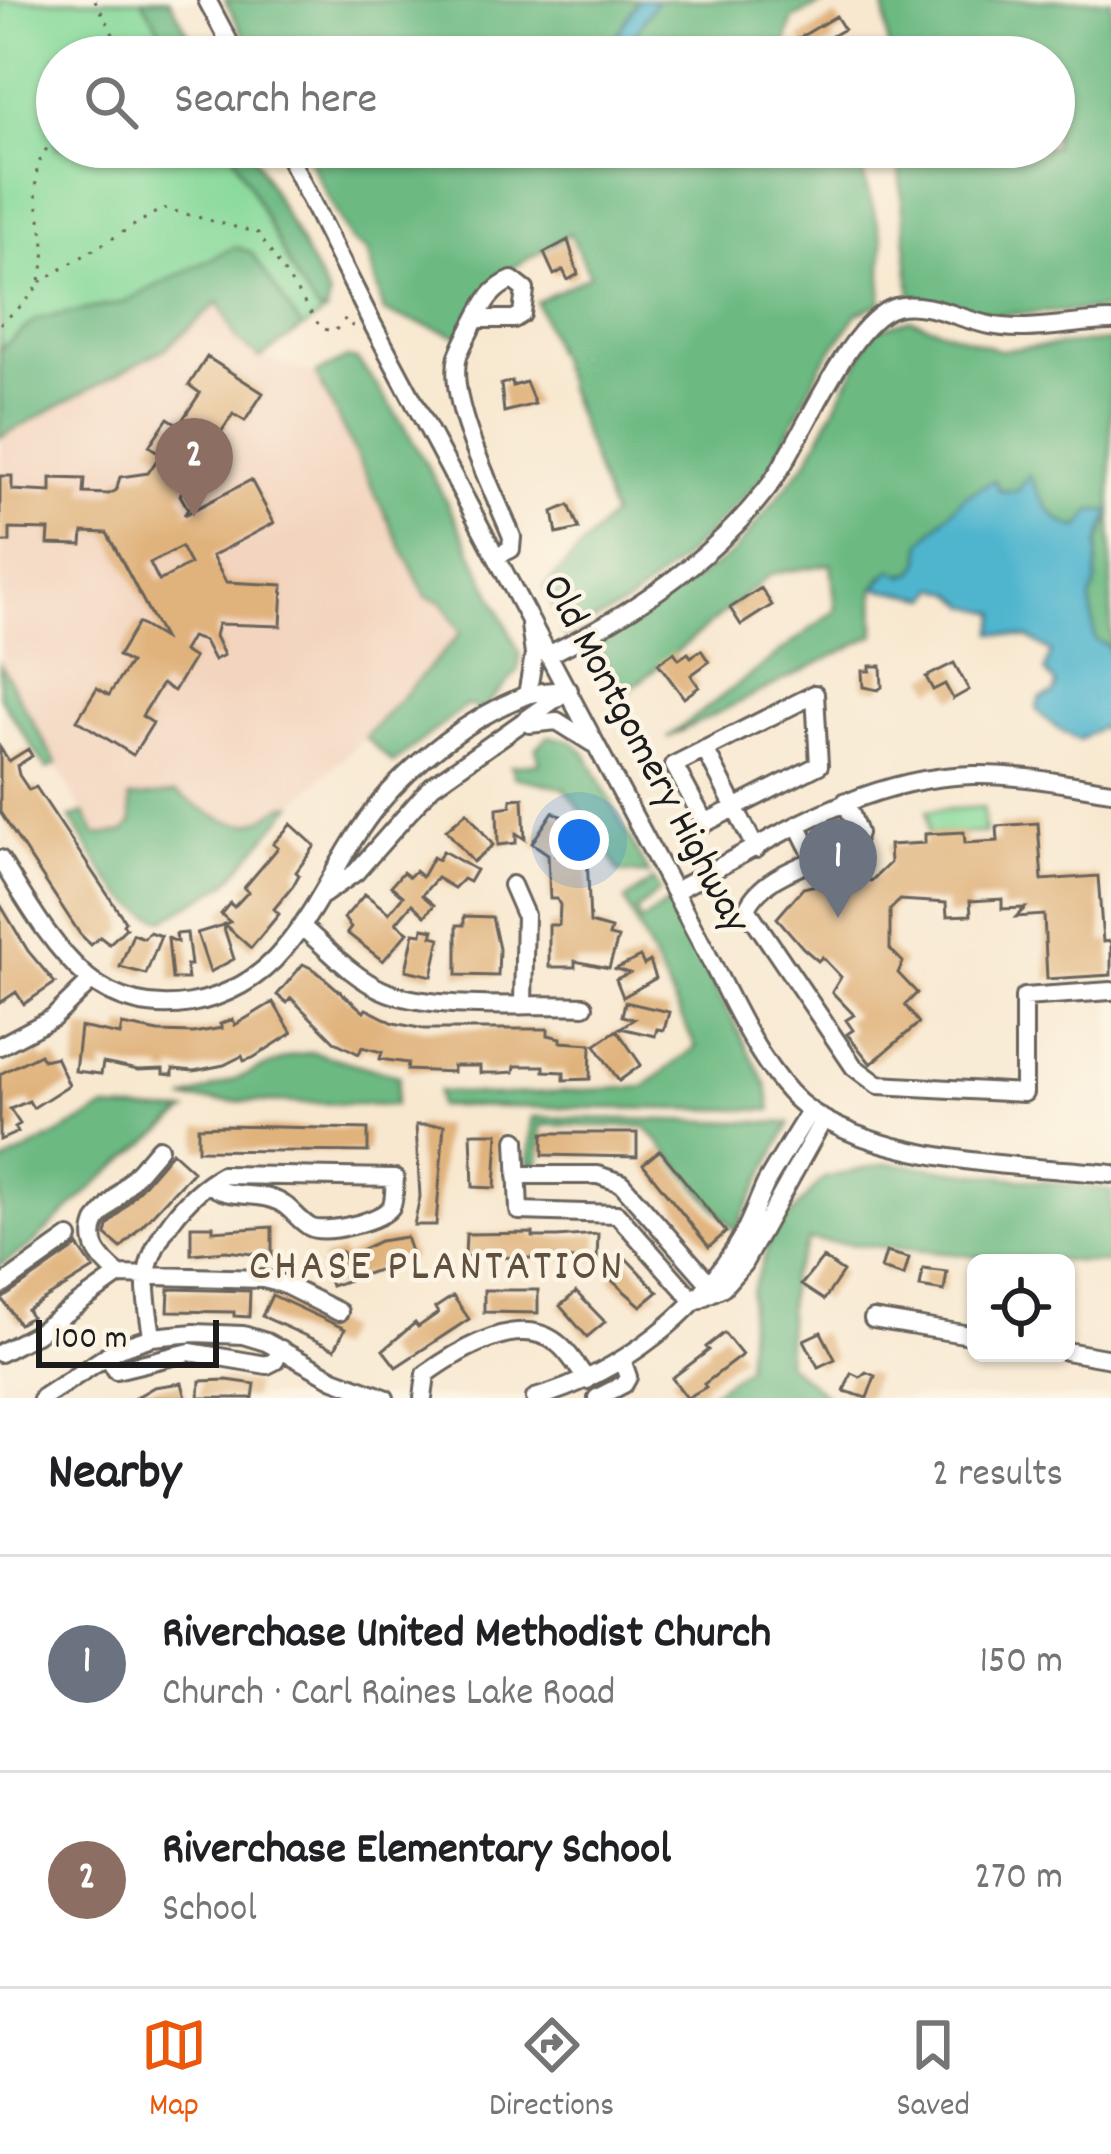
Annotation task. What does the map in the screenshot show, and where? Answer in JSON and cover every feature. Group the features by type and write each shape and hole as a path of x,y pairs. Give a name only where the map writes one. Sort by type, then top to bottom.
{"street":[{"path":"207,0 226,36"},
{"name":"Old Montgomery Highway","path":"295,168 675,891 765,1058 791,1095 816,1115 864,1138 912,1150 1111,1174"},
{"path":"550,654 640,606 746,512 805,432 834,373 866,325 896,307 944,312 1014,331 1111,321"},
{"path":"476,319 458,358 457,388 512,537 511,550 497,556"},
{"path":"527,694 534,655 528,613"},
{"path":"0,860 66,957 91,981 150,1004 215,998 260,974 302,927 343,855 406,774 451,738 527,694 569,690"},
{"path":"320,897 356,872 432,786 569,690"},
{"path":"815,694 819,765 705,824 674,765 705,749 815,694"},
{"path":"522,725 545,721 569,725 601,752"},
{"path":"705,749 756,849"},
{"path":"675,891 846,801 907,783 974,775 1111,791"},
{"path":"846,801 858,832 854,843 782,873 751,899 747,909 854,1067 878,1085 1024,1093 1024,997 1111,991"},
{"path":"799,826 829,854"},
{"path":"512,885 526,915 523,1003"},
{"path":"302,927 382,990 420,1000 584,1006"},
{"path":"0,1046 53,1018 91,981"},
{"path":"694,1301 742,1236 765,1186 816,1115"},
{"path":"535,1398 587,1380 622,1360 694,1301 722,1287 743,1264 816,1115"},
{"path":"516,1140 519,1211 617,1214 694,1301"},
{"path":"119,1275 94,1245 92,1232 159,1148"},
{"path":"152,1337 147,1275 158,1242 209,1183 222,1175 395,1178 393,1200 385,1212 330,1230 307,1226 286,1203 262,1195 219,1192 209,1183"},
{"path":"517,1175 598,1175 628,1188 707,1282"},
{"path":"617,1214 628,1188"},
{"path":"0,1287 69,1238"},
{"path":"0,1353 22,1343 119,1275 263,1280 283,1284 339,1312"},
{"path":"873,1319 967,1335"},
{"path":"41,1398 107,1355 152,1337 222,1333 243,1335 280,1349 334,1379 385,1398"},
{"path":"423,1398 426,1374 462,1349 493,1336 543,1334 561,1345 587,1380"},
{"path":"107,1355 116,1370 190,1352 267,1366 280,1349"},
{"path":"1075,1353 1111,1359"},
{"path":"597,1398 624,1384 628,1377 622,1360"}],"path":[{"path":"95,0 114,36"},
{"path":"37,168 34,188 43,264 40,282"},
{"path":"0,324 40,282 163,208 258,233 321,328 334,332 346,318 356,331"},
{"path":"43,264 58,271"}],"shaded area":[{"path":"219,302 236,339 260,357 316,374 462,633 365,737 293,805 279,805 258,822 224,821 176,793 129,799 132,822 124,832 95,835 0,662 0,437 166,348"}],"green space":[{"path":"0,0 170,0 190,36 36,36 36,168 260,168 329,297 326,312 260,358 236,339 219,302 166,348 0,437"},
{"path":"142,0 170,0 190,36 163,36"},
{"path":"225,0 830,0 793,18 788,36 244,36"},
{"path":"884,0 1111,0 1111,309 993,315 911,296 899,168 1075,168 1075,36 887,36"},
{"path":"240,168 260,168 329,297 326,312 318,312 298,283"},
{"path":"313,168 861,168 883,241 881,303 858,313 821,365 770,471 682,559 630,602 565,637 545,587 612,515 537,302 590,275 570,234 499,276 459,336 384,312 367,251 351,241"},
{"path":"235,247 251,252 302,328 260,358 236,339 219,302 166,348 0,437 0,349 37,319 121,303"},
{"path":"910,319 999,350 1111,341 1111,512 1088,518 1079,528 1054,515 1029,476 1017,491 1000,491 995,481 914,572 882,577 874,589 875,635 667,738 836,610 831,564 771,574 620,698 598,646 733,553 808,460 874,330"},
{"path":"347,358 357,360 381,392 426,464 520,654 518,671 482,710 467,705 393,763 365,737 461,633 442,602 426,597 316,374"},
{"path":"1111,513 1111,655 1107,645 1095,641 1090,599 1098,545"},
{"path":"0,664 57,764 47,769 0,697"},
{"path":"549,736 572,741 586,754 649,875 618,872 600,835 564,788 514,777 511,766 540,763 536,748"},
{"path":"176,793 237,823 258,821 293,805 227,883 164,920 120,892 70,818 84,813 96,835 124,832 132,822 129,798"},
{"path":"983,807 985,833 928,834 927,811"},
{"path":"653,880 660,891 636,911 641,922 670,902 767,1086 771,1110 438,1106 438,1091 490,1095 644,1087 696,1047 625,901"},
{"path":"312,1052 399,1076 395,1105 184,1100 291,1056"},
{"path":"105,1109 186,1112 0,1266 0,1165"},
{"path":"532,1117 790,1123 735,1231 646,1127 541,1125 539,1165 529,1165"},
{"path":"889,1163 1111,1190 1111,1263 1075,1261 1075,1254 967,1255 809,1240 790,1278 786,1363 829,1398 704,1398 746,1367 751,1293 772,1236 824,1178"}],"water":[{"path":"638,0 657,0 634,36 617,36"},
{"path":"1029,475 1048,509 1069,525 1079,528 1092,510 1111,511 1098,545 1090,599 1095,640 1107,645 1111,655 1111,735 1101,727 1079,740 1036,709 1040,699 1053,694 1056,684 1045,671 1051,652 1029,638 993,633 998,613 969,606 954,593 937,588 930,598 874,588 892,570 904,576 914,572 921,561 922,542 965,496 994,480 1000,491 1017,491"}],"building":[{"path":"836,16 844,29 832,36 802,36"},
{"path":"568,240 578,274 568,280 563,270 554,275 544,253"},
{"path":"207,357 263,393 245,421 233,414 212,446 224,454 205,482 193,474 180,495 188,509 184,515 251,480 274,523 212,556 226,582 283,585 281,626 218,624 215,636 224,655 214,660 204,641 191,637 183,651 194,658 174,691 162,684 142,716 153,723 133,755 77,720 97,688 109,695 130,663 118,656 138,623 163,638 107,533 83,532 82,545 48,544 49,530 10,529 10,542 0,542 0,476 12,476 12,490 51,492 51,478 85,479 84,493 109,494 116,490 120,477 148,473 161,454 149,446 168,418 179,425 200,393 189,385","holes":["181,547 190,564 159,581 150,563"]},
{"path":"512,381 513,386 526,382 535,404 504,412 501,384"},
{"path":"569,505 579,529 557,534 553,512"},
{"path":"761,588 772,605 741,625 730,608"},
{"path":"701,650 709,662 691,675 699,687 684,698 658,663 674,652 679,659"},
{"path":"954,663 969,690 953,699 945,684 933,690 926,677"},
{"path":"870,666 881,666 878,690 863,687 862,671 870,671"},
{"path":"0,747 9,761 28,749 32,756 17,766 19,775 29,790 36,787 125,921 126,928 109,944 100,937 91,945 80,934 0,812"},
{"path":"523,798 525,839 516,833 516,843 498,845 497,808"},
{"path":"467,812 493,845 473,862 446,830"},
{"path":"553,812 577,824 556,854 587,854 590,923 611,929 609,936 618,938 609,968 575,961 575,967 549,967 549,925 559,925 560,905 557,899 550,899 548,854 532,843"},
{"path":"1038,823 1042,880 1098,876 1103,942 1111,941 1111,975 1047,979 1044,915 1016,917 1025,908 1002,909 1002,899 970,901 971,915 947,916 946,903 900,900 890,910 890,949 903,962 898,973 917,993 905,1005 919,1023 871,1064 847,1034 853,1030 846,1020 854,1015 832,992 841,977 822,957 818,961 803,948 777,918 803,888 816,885 834,868 825,848 833,844 838,858 860,878 871,881 890,863 889,845 925,843 925,834 964,832 965,843 998,841 997,826"},
{"path":"291,824 315,846 274,909 279,914 251,948 224,924 230,922 221,914 248,892 244,888 278,848 273,844"},
{"path":"443,851 476,870 469,882 463,879 454,888 437,878 422,895 434,905 425,916 412,904 396,923 408,932 383,961 347,933 351,928 344,918 365,894 389,913 403,896 391,886 403,872 409,877 415,871 422,877 433,857 438,860"},
{"path":"0,904 28,951 55,983 24,1004 16,992 0,1003"},
{"path":"464,916 492,917 499,949 498,976 457,975 457,925 464,925"},
{"path":"223,925 234,959 210,972 197,933"},
{"path":"423,928 434,930 432,936 440,938 432,976 406,970 414,933 422,934"},
{"path":"149,932 161,936 146,974 120,967 133,934 144,938"},
{"path":"187,933 188,979 172,979 168,938 177,942 176,934"},
{"path":"640,957 644,965 650,961 656,978 623,997 616,979 629,973 616,969"},
{"path":"303,964 364,1012 394,1023 424,1029 548,1029 548,1035 561,1042 591,1044 590,1079 564,1080 564,1072 544,1071 544,1066 515,1066 514,1072 499,1073 480,1073 480,1066 453,1066 453,1072 407,1070 408,1063 380,1059 382,1052 362,1047 359,1054 335,1042 291,998 287,1003 277,995"},
{"path":"273,1002 292,1033 253,1058 244,1061 242,1056 194,1071 173,1069 173,1075 163,1074 163,1069 103,1063 101,1074 75,1071 80,1027 120,1035 122,1025 193,1033 222,1028 220,1024 233,1019 235,1025"},
{"path":"625,1002 669,1012 664,1030 657,1029 655,1036 620,1028 634,1019 622,1016"},
{"path":"617,1030 641,1065 619,1081 595,1045"},
{"path":"40,1054 43,1060 56,1057 69,1085 33,1108 29,1101 10,1109 20,1124 15,1127 18,1132 0,1140 0,1074"},
{"path":"416,1125 444,1125 436,1225 414,1225 420,1197"},
{"path":"198,1127 368,1129 368,1152 198,1150"},
{"path":"471,1133 498,1133 495,1188 473,1187"},
{"path":"543,1133 637,1133 637,1157 543,1155"},
{"path":"660,1150 726,1232 709,1247 643,1164"},
{"path":"172,1152 193,1171 121,1248 106,1235 108,1226"},
{"path":"191,1226 213,1226 213,1231 272,1227 272,1256 226,1251 191,1254"},
{"path":"533,1233 533,1237 598,1234 597,1260 465,1256 466,1234"},
{"path":"406,1237 413,1258 331,1286 322,1259 342,1252 344,1258 380,1241"},
{"path":"78,1246 94,1269 27,1310 31,1317 19,1324 2,1299"},
{"path":"886,1252 909,1258 904,1276 881,1269"},
{"path":"621,1253 658,1292 641,1306 610,1279 614,1275 605,1266"},
{"path":"823,1258 843,1272 824,1300 801,1285"},
{"path":"923,1269 947,1272 944,1291 920,1287"},
{"path":"169,1289 250,1291 249,1317 234,1316 234,1312 168,1311"},
{"path":"484,1290 538,1290 538,1313 484,1312"},
{"path":"576,1292 605,1322 587,1337 560,1306"},
{"path":"272,1295 345,1329 335,1349 262,1316"},
{"path":"453,1296 469,1319 396,1367 383,1350 415,1323 418,1327 438,1313 435,1308"},
{"path":"821,1332 835,1359 818,1367 804,1340"},
{"path":"724,1333 742,1355 687,1398 672,1378"},
{"path":"866,1372 875,1376 867,1398 844,1391 851,1373 860,1377"},
{"path":"200,1381 255,1384 253,1398 199,1398"},
{"path":"182,1383 186,1398 135,1398 154,1387"}],"place":[{"name":"Riverchase Elementary School","path":"194,517"},
{"name":"Riverchase United Methodist Church","path":"838,918"}],"district":[{"name":"CHASE PLANTATION","path":"437,1269"}]}
